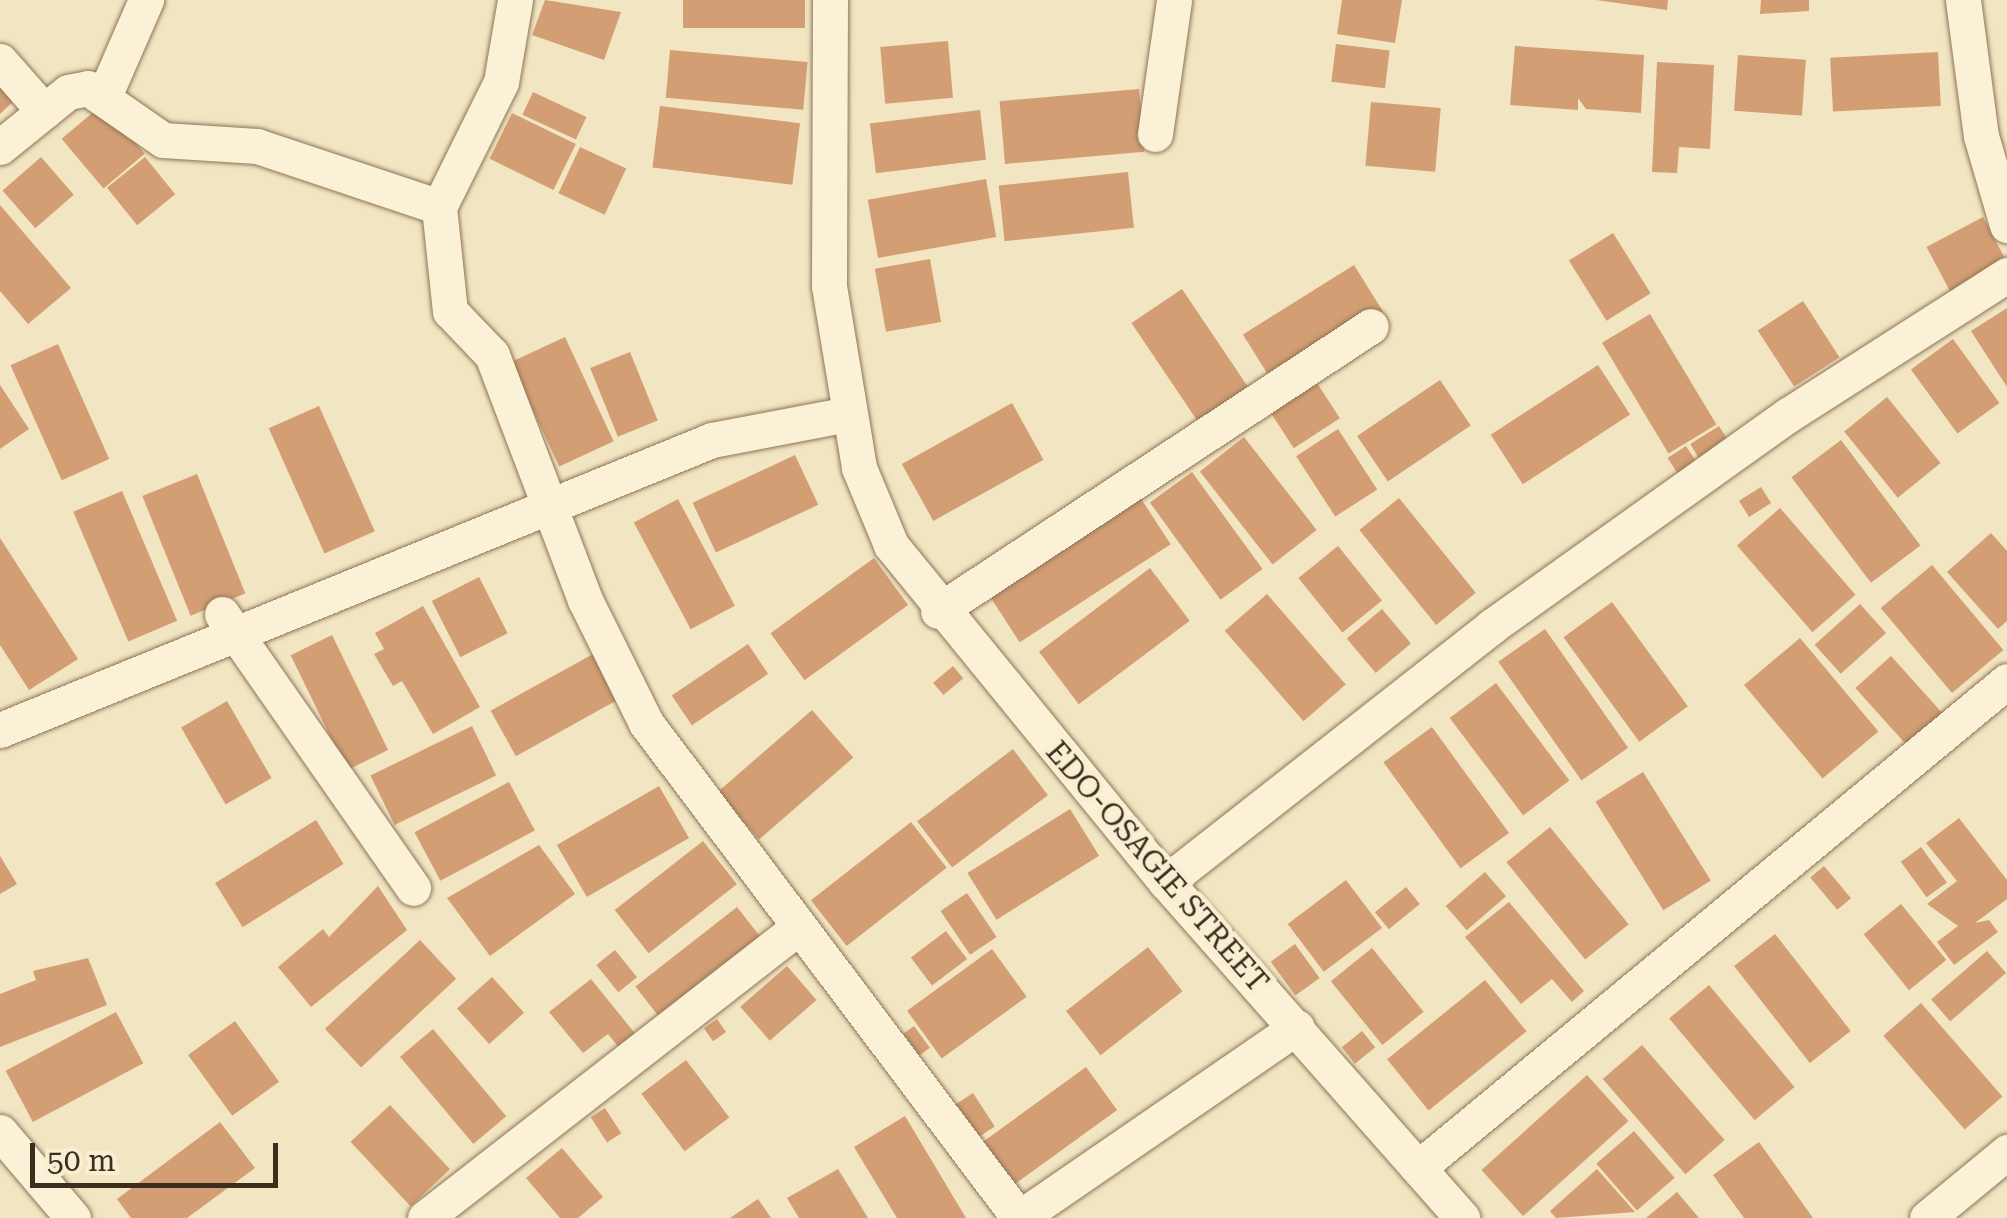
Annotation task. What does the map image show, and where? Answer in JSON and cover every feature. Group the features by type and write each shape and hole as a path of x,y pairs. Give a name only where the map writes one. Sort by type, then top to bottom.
{"street":[{"path":"104,94 146,0"},
{"path":"514,0 500,82 438,207 450,310 492,355 554,503 585,600 646,723 796,929 1019,1218 1297,1028"},
{"name":"EDO-OSAGIE STREET","path":"830,0 825,239 848,414 871,504 938,611 1166,882 1462,1218"},
{"path":"1155,134 1174,0"},
{"path":"1962,0 1982,136 2007,224"},
{"path":"0,61 44,111"},
{"path":"0,147 78,88 104,94 163,140 257,146 438,207"},
{"path":"1166,882 1524,603 1788,415 2007,275"},
{"path":"938,611 1371,326"},
{"path":"0,730 227,624 746,429 848,414"},
{"path":"227,624 413,888"},
{"path":"1418,1168 2007,681"},
{"path":"425,1218 796,929"},
{"path":"0,1132 58,1213"},
{"path":"1928,1218 2007,1152"}],"building":[{"path":"545,0 621,12 604,60 532,35"},
{"path":"683,0 805,0 805,28 683,28"},
{"path":"1342,0 1402,0 1395,43 1337,34"},
{"path":"1596,0 1668,0 1667,10"},
{"path":"1761,0 1809,0 1809,11 1760,14"},
{"path":"948,41 953,98 885,104 880,47"},
{"path":"1336,44 1390,51 1385,88 1331,82"},
{"path":"1515,46 1644,55 1641,113 1586,109 1578,98 1578,110 1510,105"},
{"path":"670,50 807,62 803,110 666,98"},
{"path":"1938,52 1941,106 1833,112 1830,58"},
{"path":"1738,55 1806,60 1802,116 1734,111"},
{"path":"1657,62 1714,65 1710,149 1679,147 1677,173 1652,172"},
{"path":"0,73 21,94 0,114"},
{"path":"1139,89 1144,152 1005,164 1000,101"},
{"path":"533,92 586,117 576,140 522,115"},
{"path":"1371,102 1441,108 1435,172 1365,166"},
{"path":"103,104 145,154 103,189 62,139"},
{"path":"660,106 800,123 792,185 652,168"},
{"path":"980,110 986,160 876,173 870,124"},
{"path":"512,113 576,144 553,190 490,159"},
{"path":"580,147 626,169 605,215 558,193"},
{"path":"41,157 74,195 35,228 3,190"},
{"path":"145,157 175,194 137,225 107,188"},
{"path":"1128,172 1134,228 1005,241 999,186"},
{"path":"986,179 996,237 878,258 868,200"},
{"path":"0,205 71,288 28,324 0,291"},
{"path":"1983,217 2007,262 1950,292 1926,247"},
{"path":"1613,233 1651,293 1607,321 1569,261"},
{"path":"930,259 941,322 886,332 875,269"},
{"path":"1354,265 1383,312 1272,381 1243,334"},
{"path":"1182,289 1249,388 1199,423 1131,323"},
{"path":"1803,301 1839,357 1794,387 1758,330"},
{"path":"2007,308 2007,387 1971,331"},
{"path":"1650,314 1716,425 1668,453 1602,343"},
{"path":"565,337 614,441 559,467 511,362"},
{"path":"1953,339 1999,403 1957,433 1911,370"},
{"path":"58,344 109,459 62,480 10,365"},
{"path":"630,352 658,421 618,437 590,368"},
{"path":"1598,365 1630,414 1523,484 1491,435"},
{"path":"1440,380 1471,426 1388,482 1357,436"},
{"path":"1317,383 1340,418 1294,448 1271,413"},
{"path":"0,385 29,429 0,449"},
{"path":"1887,397 1940,463 1898,498 1844,432"},
{"path":"1012,403 1044,460 933,521 902,464"},
{"path":"319,406 375,531 324,554 269,428"},
{"path":"1719,426 1729,442 1700,460 1690,444"},
{"path":"1338,429 1377,489 1335,517 1296,456"},
{"path":"1244,437 1317,530 1273,564 1200,471"},
{"path":"1841,440 1920,545 1871,583 1791,477"},
{"path":"1686,446 1697,463 1678,475 1668,458"},
{"path":"795,455 818,505 716,553 693,503"},
{"path":"1192,472 1263,569 1220,600 1150,503"},
{"path":"197,474 245,594 191,616 142,496"},
{"path":"1761,487 1771,503 1749,517 1739,501"},
{"path":"122,491 177,621 128,641 73,512"},
{"path":"1138,494 1171,544 1020,642 987,592"},
{"path":"1399,498 1476,593 1436,625 1359,530"},
{"path":"678,499 735,606 691,629 634,522"},
{"path":"1780,508 1855,595 1812,632 1737,545"},
{"path":"1991,533 2007,551 2007,621 1998,629 1947,572"},
{"path":"0,538 78,659 29,690 0,645"},
{"path":"1338,546 1382,600 1342,632 1298,578"},
{"path":"874,558 908,605 805,680 770,633"},
{"path":"1932,565 2003,650 1952,693 1881,608"},
{"path":"1150,568 1190,621 1079,704 1039,652"},
{"path":"479,577 508,633 460,657 432,601"},
{"path":"1267,594 1346,685 1303,721 1225,631"},
{"path":"1612,602 1688,706 1639,742 1563,637"},
{"path":"1860,604 1886,633 1841,674 1815,645"},
{"path":"423,606 480,707 433,734 402,681 393,686 374,654 384,649 375,633"},
{"path":"1382,609 1411,643 1376,673 1347,639"},
{"path":"1545,629 1628,748 1581,780 1498,662"},
{"path":"332,635 388,750 347,770 291,655"},
{"path":"1800,638 1878,731 1822,778 1744,685"},
{"path":"748,644 768,674 692,725 672,695"},
{"path":"593,654 618,699 516,756 491,711"},
{"path":"1891,656 1943,713 1907,745 1855,688"},
{"path":"953,666 963,678 943,695 933,683"},
{"path":"1496,683 1569,780 1523,815 1450,718"},
{"path":"227,701 272,778 226,805 181,728"},
{"path":"812,710 853,758 759,840 718,792"},
{"path":"472,726 496,775 395,825 370,776"},
{"path":"1432,727 1509,833 1460,868 1383,762"},
{"path":"1013,749 1048,795 952,868 917,821"},
{"path":"1643,772 1711,881 1663,910 1596,802"},
{"path":"509,782 535,831 440,881 415,832"},
{"path":"659,786 689,838 587,897 557,845"},
{"path":"1070,809 1099,856 997,920 967,873"},
{"path":"1959,818 2007,880 2007,899 1975,923 1989,920 1998,932 1954,965 1937,942 1958,926 1927,904 1957,881 1926,843"},
{"path":"316,820 344,864 243,927 215,883"},
{"path":"911,822 947,868 847,946 811,900"},
{"path":"1550,827 1629,924 1585,959 1506,862"},
{"path":"703,841 737,884 649,953 615,910"},
{"path":"539,845 575,894 490,956 447,898"},
{"path":"1921,847 1947,883 1927,897 1901,862"},
{"path":"0,856 17,884 0,894"},
{"path":"1824,866 1851,898 1837,910 1810,878"},
{"path":"1485,872 1506,896 1467,930 1446,906"},
{"path":"1346,880 1382,928 1324,972 1288,924"},
{"path":"378,886 407,930 311,1007 278,967 323,929 329,937"},
{"path":"1406,887 1420,904 1389,929 1375,912"},
{"path":"967,893 997,937 970,955 940,911"},
{"path":"1509,902 1584,991 1572,1002 1552,979 1521,1004 1465,937"},
{"path":"1901,904 1946,960 1909,990 1864,934"},
{"path":"737,907 765,943 664,1023 635,986"},
{"path":"946,931 967,959 932,985 911,957"},
{"path":"1775,934 1851,1031 1810,1063 1734,966"},
{"path":"420,940 456,979 361,1067 325,1029"},
{"path":"1295,944 1320,978 1295,996 1271,962"},
{"path":"1148,947 1182,991 1101,1055 1066,1011"},
{"path":"1372,948 1424,1012 1382,1045 1331,981"},
{"path":"992,949 1027,997 942,1058 907,1011"},
{"path":"615,950 637,977 618,992 596,965"},
{"path":"1987,951 2006,973 1950,1021 1931,1000"},
{"path":"88,958 107,1005 0,1047 0,994 36,980 33,971"},
{"path":"787,966 817,1000 770,1041 740,1007"},
{"path":"492,977 524,1013 489,1044 457,1008"},
{"path":"591,979 637,1036 620,1049 608,1034 583,1053 549,1012"},
{"path":"1485,980 1527,1031 1429,1111 1387,1059"},
{"path":"1709,985 1794,1087 1755,1120 1669,1018"},
{"path":"1921,1003 2002,1097 1965,1129 1883,1036"},
{"path":"116,1012 143,1063 33,1122 6,1071"},
{"path":"717,1019 726,1032 713,1041 704,1028"},
{"path":"235,1021 279,1082 232,1116 188,1055"},
{"path":"914,1026 930,1048 919,1055 903,1034"},
{"path":"433,1029 506,1116 473,1144 400,1057"},
{"path":"1362,1031 1375,1047 1355,1064 1342,1047"},
{"path":"1642,1045 1725,1140 1685,1174 1603,1079"},
{"path":"686,1060 729,1118 685,1151 641,1094"},
{"path":"1086,1067 1117,1110 1014,1185 982,1142"},
{"path":"1587,1075 1628,1121 1523,1216 1481,1170"},
{"path":"973,1093 995,1127 973,1141 951,1107"},
{"path":"390,1105 450,1169 411,1206 351,1142"},
{"path":"605,1108 621,1133 607,1142 591,1117"},
{"path":"905,1116 966,1218 897,1218 854,1147"},
{"path":"220,1122 255,1168 187,1218 131,1218 117,1199"},
{"path":"1634,1131 1675,1178 1637,1211 1596,1164"},
{"path":"1759,1142 1813,1218 1744,1218 1713,1175"},
{"path":"562,1148 603,1197 578,1218 560,1218 526,1178"},
{"path":"838,1169 868,1218 799,1218 787,1198"},
{"path":"1597,1169 1635,1212 1556,1218 1550,1211"},
{"path":"1677,1192 1699,1218 1646,1218"},
{"path":"758,1199 771,1218 730,1218"}]}
